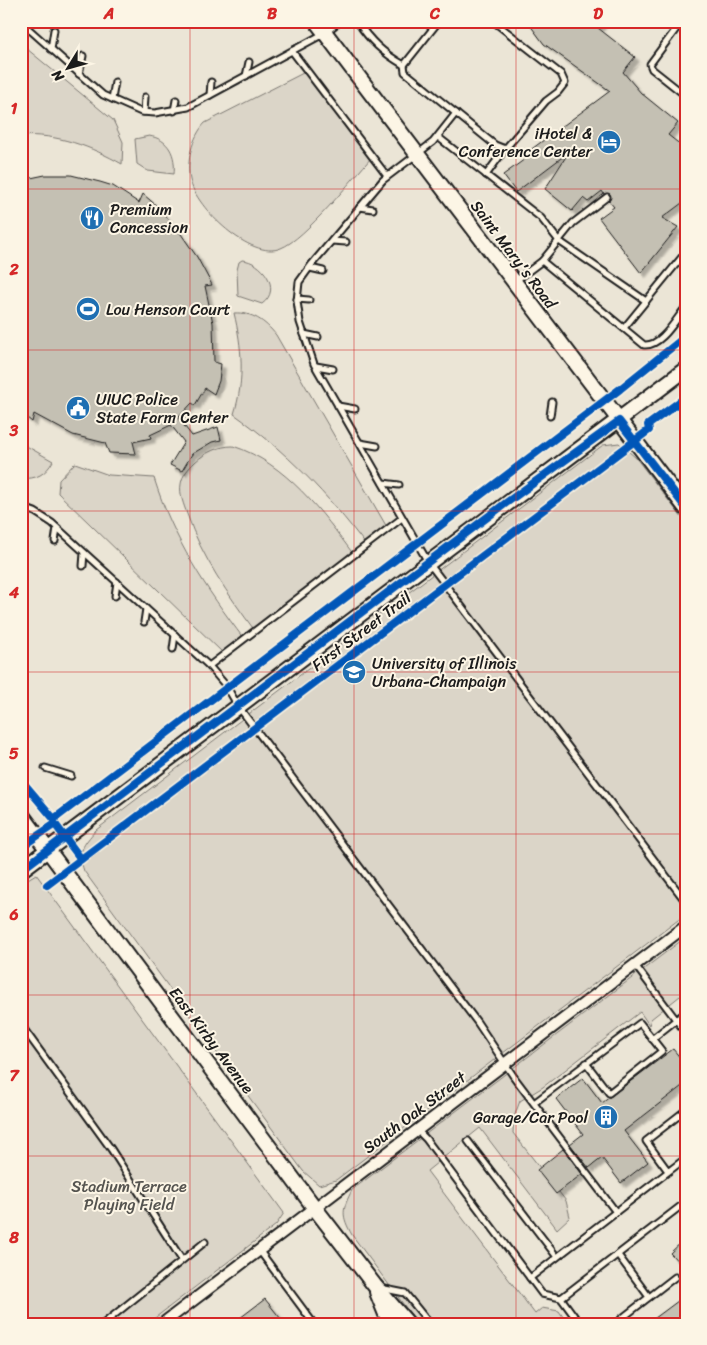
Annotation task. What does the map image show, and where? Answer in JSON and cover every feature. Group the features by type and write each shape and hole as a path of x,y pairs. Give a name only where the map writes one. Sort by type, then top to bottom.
{"main road":[{"name":"Saint Mary's Road","path":"316,21 686,508"},
{"path":"21,870 686,369"},
{"name":"East Kirby Avenue","path":"21,814 314,1207 375,1286 408,1324"},
{"name":"East Kirby Avenue","path":"375,1286 390,1324"}],"street":[{"name":"South Oak Street","path":"162,1324 416,1129 686,926"}],"lane":[{"path":"21,22 103,95 144,112 174,111 188,107 325,33 340,21"},
{"path":"357,21 370,41 387,56 404,65"},
{"path":"439,21 404,65 405,72 495,145 505,149"},
{"path":"486,176 505,149 546,101 558,92 565,83 560,74 493,21"},
{"path":"682,21 650,64 652,69 686,96"},
{"path":"51,48 54,30"},
{"path":"292,51 387,176"},
{"path":"79,74 83,56"},
{"path":"246,76 249,62"},
{"path":"112,99 115,82"},
{"path":"210,95 211,82"},
{"path":"144,112 145,97"},
{"path":"174,111 176,100"},
{"path":"456,113 438,137 417,155 387,176 299,282 300,322 316,366 428,562 686,902"},
{"path":"438,137 541,218 558,241 646,301"},
{"path":"514,282 542,261 573,223 607,198"},
{"path":"360,207 373,209"},
{"path":"332,241 346,242"},
{"path":"624,328 686,252"},
{"path":"542,261 644,345 650,346 657,342 686,307"},
{"path":"310,268 323,271"},
{"path":"298,298 309,300"},
{"path":"304,334 318,337"},
{"path":"316,366 332,369"},
{"path":"550,416 552,402"},
{"path":"338,406 355,409"},
{"path":"360,443 377,446"},
{"path":"383,483 399,485"},
{"path":"24,508 25,522"},
{"path":"24,508 57,528 209,666 227,687 238,706 477,1022 504,1063 616,1212"},
{"path":"209,666 402,518"},
{"path":"55,541 57,528"},
{"path":"83,566 84,553"},
{"path":"115,596 117,582"},
{"path":"144,622 146,609"},
{"path":"173,649 175,635"},
{"path":"45,768 70,776"},
{"path":"634,964 686,1033"},
{"path":"652,1039 686,1012"},
{"path":"534,1103 640,1023 662,1051 609,1093 586,1064"},
{"path":"21,1024 111,1149 182,1260"},
{"path":"668,1171 646,1140 686,1110"},
{"path":"416,1129 426,1139 542,1294 561,1298 580,1324"},
{"path":"468,1141 557,1257"},
{"path":"530,1278 686,1158"},
{"path":"561,1298 686,1202"},
{"path":"103,1324 205,1242"},
{"path":"258,1250 314,1324"},
{"path":"618,1255 649,1297"},
{"path":"621,1319 675,1278"},
{"path":"375,1286 405,1294 430,1324"}],"shaded area":[{"name":"University of Illinois Urbana-Champaign","path":"21,21 686,21 686,1324 21,1324"}],"green space":[{"path":"21,44 113,120 123,142 122,164 73,142 47,137 21,136"},
{"path":"307,71 372,157 303,233 281,248 269,250 255,247 241,240 227,229 214,217 194,191 189,173 193,142 205,123"},
{"path":"149,136 162,141 170,149 174,160 174,174 148,171 137,164 135,139"},
{"path":"242,260 257,265 267,277 271,291 268,298 262,304 238,296 237,270 239,262"},
{"path":"234,313 247,314 258,318 276,335 388,529 366,545 321,491 289,459 234,414 240,388 241,363"},
{"path":"21,443 53,461 44,473 36,477 21,478"},
{"path":"619,443 636,458 686,523 686,914 336,1180 319,1185 303,1171 84,871 81,858 82,849 96,830 603,445"},
{"path":"233,446 270,464 286,477 316,506 354,555 255,631 226,589 200,546 183,503 181,492 183,478 195,462 213,450"},
{"path":"75,463 109,475 154,478 171,522 192,563 244,639 224,654 58,493 59,480"},
{"name":"Stadium Terrace Playing Field","path":"36,874 284,1213 276,1225 147,1324 21,1324 21,883"},
{"path":"686,937 686,1003 680,996 651,1019 649,1025 640,1012 543,1087 520,1101 514,1117 513,1133 566,1201 570,1217 557,1229 480,1128 427,1171 535,1314 542,1308 559,1311 568,1324 418,1324 348,1228 344,1212 352,1190"}],"building":[{"name":"iHotel & Conference Center","path":"527,21 603,21 598,28 635,57 623,72 641,93 678,123 668,135 686,149 686,200 662,218 678,227 641,273 599,218 614,207 609,201 610,194 604,194 602,191 588,202 583,198 572,211 545,189 569,152 516,192 503,175 532,154 529,151 610,91 544,44"},
{"path":"45,175 71,175 100,182 113,186 139,203 143,194 158,207 181,234 197,257 212,285 205,286 213,323 214,362 221,364 219,381 214,394 205,388 195,405 192,403 178,418 192,436 218,427 221,440 212,442 192,454 182,471 170,465 184,442 171,425 150,435 151,438 133,442 136,454 109,453 105,443 73,435 34,414 32,422 21,413 21,180"},
{"name":"Garage/Car Pool","path":"673,1049 686,1065 686,1083 624,1131 648,1162 621,1183 602,1158 589,1168 570,1144 583,1134 556,1099 583,1078 602,1103"},
{"path":"563,1149 582,1174 556,1194 537,1170"},
{"path":"686,1238 686,1270 670,1253"},
{"path":"686,1295 686,1324 647,1324"},
{"path":"265,1299 285,1324 232,1324"}],"cycle path":[{"path":"21,780 54,819 620,389 686,336"},
{"name":"First Street Trail","path":"47,885 649,430 648,425 686,397"},
{"name":"First Street Trail","path":"21,870 506,503 619,421 686,508"},
{"path":"21,847 55,824 81,859"}],"place":[{"name":"iHotel & Conference Center","path":"609,142"},
{"name":"Premium Concession","path":"92,218"},
{"name":"Lou Henson Court","path":"88,309"},
{"name":"UIUC Police State Farm Center","path":"78,408"},
{"name":"University of Illinois Urbana-Champaign","path":"354,672"},
{"name":"Garage/Car Pool","path":"606,1117"}]}
